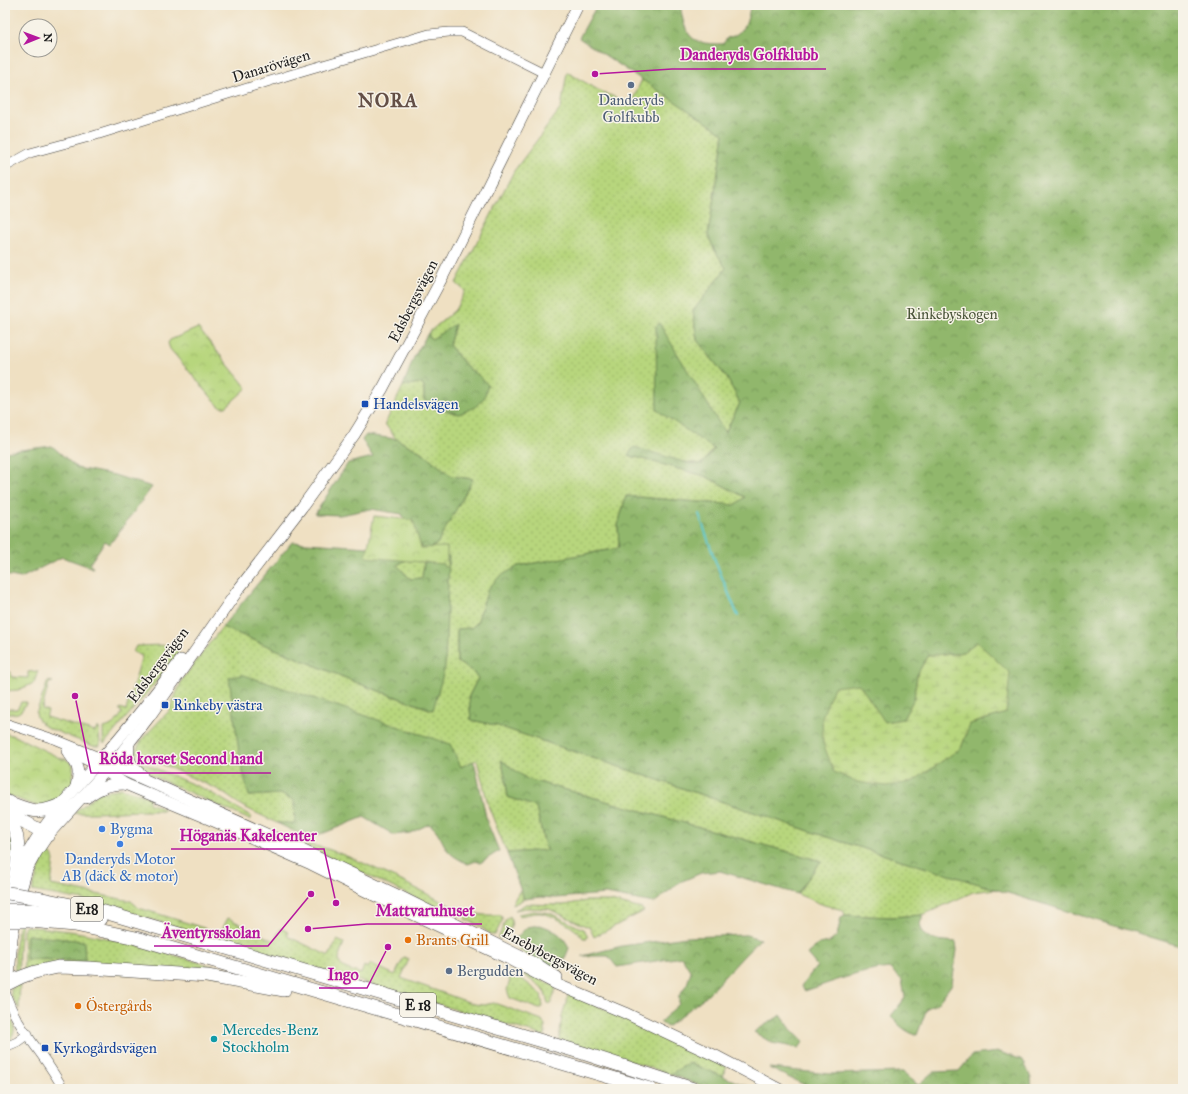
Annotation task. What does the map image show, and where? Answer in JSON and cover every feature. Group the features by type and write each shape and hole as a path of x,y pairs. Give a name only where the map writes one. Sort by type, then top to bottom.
{"highway":[{"path":"7,808 26,809 38,812 64,809"},
{"path":"7,808 46,830"},
{"path":"7,808 15,828 19,851 9,891"},
{"name":"E18","path":"9,891 102,911 141,924"},
{"name":"E 18","path":"5,910 136,938 650,1089"},
{"name":"E 18","path":"5,920 31,916 141,924 583,1053 693,1089"},
{"path":"6,987 21,977 35,972 58,968 89,968 207,976 316,997 393,1019 555,1061"}],"main road":[{"name":"Edsbergsvägen","path":"64,809 108,768 129,743 166,694 238,590 346,447 383,388 443,276 578,5"},
{"name":"Edsbergsvägen","path":"64,809 76,787 138,716 220,609 238,590"},
{"path":"129,743 128,753 131,764 136,770 154,783"},
{"path":"67,751 79,771 76,787"},
{"name":"Enebybergsvägen","path":"99,762 108,768 125,784 313,860"},
{"name":"Enebybergsvägen","path":"108,768 154,783 184,796 506,953 540,966 558,981 718,1057 778,1089"},
{"path":"5,930 9,891 29,848 64,809 104,786 125,784"},
{"path":"179,807 184,796"},
{"path":"6,987 7,967 21,890 27,869 46,830"}],"street":[{"name":"Danarövägen","path":"5,167 30,153 93,136 299,72 429,34 462,32 544,73"},
{"name":"Enebybergsvägen","path":"5,723 58,740 99,762"},
{"name":"Enebybergsvägen","path":"24,730 67,751 99,762"},
{"path":"6,987 10,1005 56,1075 63,1089"},
{"path":"5,1010 25,1030"},
{"path":"5,1047 17,1042 25,1030"}],"green space":[{"name":"Rinkebyskogen","path":"597,5 680,5 683,22 687,32 695,40 709,44 723,44 727,38 737,34 744,26 747,21 750,5 1183,5 1183,947 836,840 495,725 471,720 469,696 478,678 472,671 457,662 457,629 471,628 477,623 488,589 499,577 518,566 619,548 618,525 626,496 735,505 745,497 705,476 628,455 634,447 687,463 702,464 714,449 657,410 656,326 659,323 725,433 740,403 727,378 697,340 693,311 726,268 714,249 708,235 724,134 579,38","holes":["963,652 1006,713 970,724 961,748 822,717 877,712 885,722 903,719 914,699 917,675 928,655 955,654"]},
{"path":"567,72 600,91 631,104 642,79 724,134 708,235 714,249 726,268 693,311 697,340 727,378 740,403 725,433 702,464 628,455 705,476 745,497 735,505 626,496 618,525 619,548 518,566 488,589 477,623 471,628 457,629 457,662 472,671 478,678 469,696 471,720 495,725 836,840 996,889 973,892 923,915 890,917 845,915 843,910 824,905 797,894 821,861 527,779 501,760 508,797 536,807 546,851 507,853 489,808 477,760 461,767 249,796 280,794 294,800 295,824 277,823 242,806 219,790 135,752 143,738 169,711 182,680 222,627 365,686 432,710 425,557 422,578 410,579 397,565 437,544 472,479 451,476 423,453 396,439 385,424 403,386 419,383 424,386 424,400 478,375 468,368 449,345 455,325 432,339 429,337 428,333 455,310 465,291 456,283 514,171 561,108"},
{"path":"455,324 449,345 468,368 488,385 484,398 475,407 459,414 431,407 424,400 424,386 419,383 403,386 414,357 428,333 429,337 432,339"},
{"path":"198,328 247,388 226,407 221,407 218,405 170,349 168,343 170,340"},
{"path":"366,435 396,439 423,453 451,476 473,479 437,544 397,565 410,579 422,578 425,557 449,556 445,667 433,710 365,686 222,627 292,542 382,548 410,530 402,514 371,509 340,515 315,514 348,463 373,457 362,440"},
{"path":"52,446 77,468 114,475 152,487 110,544 105,541 90,563 93,568 62,557 21,578 5,575 5,452"},
{"path":"374,516 413,520 421,548 447,547 447,567 444,567 443,564 366,557"},
{"path":"977,642 1010,673 1006,713 970,724 961,748 912,782 886,786 857,782 834,772 823,743 822,717 834,687 859,684 885,722 903,719 914,699 917,675 928,655 955,654 963,652"},
{"path":"165,645 180,649 166,670 104,744 103,728 112,725 117,721 122,712 120,711 120,708 126,710 142,656 133,652 136,646"},
{"path":"38,671 34,683 18,690 5,691 5,672 11,672 11,677 28,678 28,672"},
{"path":"244,675 450,744 461,767 473,761 475,765 487,822 499,851 480,863 476,861 468,864 449,852 436,830 429,824 410,833 394,835 364,817 324,833 306,837 277,823 295,823 294,800 280,794 249,796 240,760 229,677"},
{"path":"48,681 53,682 49,683 42,709 48,711 46,717 95,732 97,728 99,728 100,746 93,746 48,728 40,722 36,713"},
{"path":"21,702 27,702 19,713 13,714 5,712 5,709 17,709"},
{"path":"5,733 17,737 62,759 66,759 73,765 73,784 61,799 49,805 36,806 5,794"},
{"path":"501,760 527,779 821,861 797,894 720,871 701,873 680,882 654,903 606,894 524,899 507,853 546,850 536,807 508,797"},
{"path":"133,761 138,761 206,790 251,816 250,820 142,771"},
{"path":"121,788 149,797 149,803 163,809 163,811 74,813 98,793"},
{"path":"5,822 14,848 7,888 5,888"},
{"path":"299,843 332,850 366,864 451,906 464,910 462,915 460,916 446,907 436,907 428,904"},
{"path":"47,851 52,855 54,860 51,885 131,901 139,908 220,933 228,918 274,941 281,928 289,933 287,936 329,956 337,940 344,943 339,957 340,964 343,967 361,974 364,966 367,968 371,964 395,975 404,957 409,959 401,978 474,1004 483,1005 494,1003 542,1020 545,1025 545,1036 89,901 32,891 41,863"},
{"path":"37,862 23,917 19,945 19,974 15,975 15,944 27,879"},
{"path":"520,890 524,899 513,905 513,902"},
{"path":"585,901 611,901 642,909 644,911 594,937 590,928 549,909 526,908 515,910 526,904 564,905"},
{"path":"534,911 550,913 583,929 587,934 587,938 583,938 575,930 556,918 539,913 519,916 518,914"},
{"path":"468,912 483,915 500,915 502,917 502,921 495,935 492,935 478,925 465,919"},
{"path":"845,915 890,917 923,915 920,924 923,934 935,940 956,942 957,950 952,984 937,1004 927,1008 917,1035 902,1028 891,1016 905,998 902,980 889,968 857,974 805,991 801,986 817,966 807,954 819,944 830,942 837,936 841,917"},
{"path":"510,916 512,923 510,930 505,936 498,939 506,919"},
{"path":"540,925 558,933 567,943 569,948 560,971 519,950 517,937 527,927"},
{"path":"25,926 82,933 119,941 248,976 24,971 23,931"},
{"path":"27,935 84,941 85,961 26,959"},
{"path":"746,935 760,939 706,996 667,1027 660,1022 679,1004 679,996 687,984 691,972 682,957 617,967 608,956 582,956 622,946 687,937"},
{"path":"515,968 556,987 551,1004 548,1003 544,990"},
{"path":"512,971 541,994 543,1007 539,1009 510,998 507,990 510,980 506,976"},
{"path":"20,982 19,1009 11,996 11,989"},
{"path":"569,993 653,1031 658,1035 727,1067 722,1076 690,1063 670,1074 580,1045 559,1040 562,1016"},
{"path":"5,1014 13,1023 14,1032 10,1040 5,1041"},
{"path":"781,1015 793,1032 804,1041 799,1048 772,1043 754,1032"},
{"path":"999,1052 1023,1060 1031,1078 1032,1089 813,1089 769,1068 830,1074 903,1072 918,1085 933,1072 959,1071 972,1055"},
{"path":"690,1063 752,1089 709,1089 670,1074"}],"waterway":[{"path":"699,514 716,563 738,616"}],"place":[{"name":"Danderyds Golfklubb","path":"595,74"},
{"name":"Danderyds Golfkubb","path":"631,85"},
{"name":"Handelsvägen","path":"365,404"},
{"name":"Röda korset Second hand","path":"75,696"},
{"name":"Rinkeby västra","path":"165,705"},
{"name":"Bygma","path":"102,829"},
{"name":"Danderyds Motor AB (däck & motor)","path":"120,844"},
{"name":"Äventyrsskolan","path":"311,894"},
{"name":"Höganäs Kakelcenter","path":"336,903"},
{"name":"Mattvaruhuset","path":"308,929"},
{"name":"Brants Grill","path":"408,940"},
{"name":"Ingo","path":"388,947"},
{"name":"Bergudden","path":"449,971"},
{"name":"Östergårds","path":"78,1006"},
{"name":"Mercedes-Benz Stockholm","path":"214,1039"},
{"name":"Kyrkogårdsvägen","path":"45,1048"}],"district":[{"name":"NORA","path":"388,100"}]}
